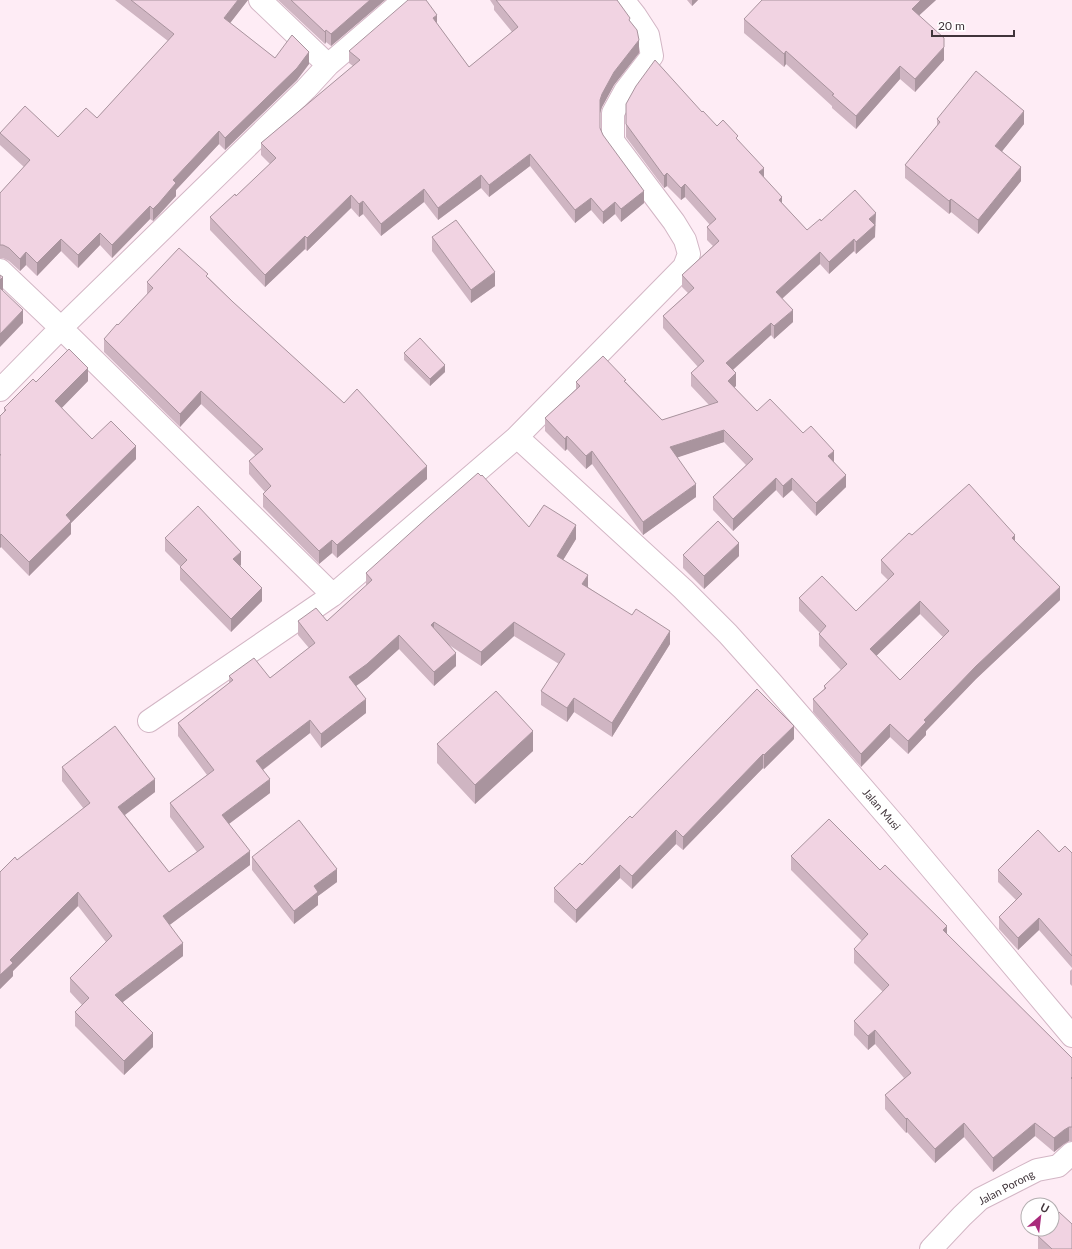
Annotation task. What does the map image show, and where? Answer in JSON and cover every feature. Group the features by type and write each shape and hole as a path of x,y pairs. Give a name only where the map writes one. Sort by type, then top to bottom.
{"street":[{"path":"260,0 328,65"},
{"path":"0,390 61,328 306,89 328,65 404,0"},
{"path":"149,721 333,596 517,437 684,267 689,254 685,240 674,222 613,141 613,113 625,91 652,56 648,35 623,0"},
{"path":"0,270 61,328 333,596"},
{"name":"Jalan Musi","path":"517,437 683,589 728,634 894,824 1072,1036"},
{"name":"Jalan Porong","path":"931,1249 980,1199 1037,1170 1058,1166 1072,1154"}],"building":[{"path":"131,0 238,0 224,18 275,58 292,35 309,52 297,68 225,138 219,131 173,180 176,183 159,203 153,209 150,206 112,245 100,233 78,255 61,239 37,263 26,252 20,259 9,248 0,245 0,193 30,160 0,133 25,106 58,137 86,108 97,118 174,34"},
{"path":"291,0 370,0 331,34 326,30 325,32"},
{"path":"408,0 426,0 437,15 433,18 469,67 518,27 496,0 617,0 637,30 639,40 614,72 602,94 600,100 600,128 603,135 644,191 621,209 615,202 603,212 591,198 575,210 530,154 489,185 481,175 438,208 424,189 381,224 363,201 359,204 351,195 307,238 305,236 265,275 210,217 235,194 236,196 276,158 261,143 360,60 349,51"},
{"path":"762,0 921,0 912,9 944,38 944,47 915,79 900,66 856,116 786,51 784,54 744,19"},
{"path":"655,60 702,112 703,111 717,126 723,120 738,136 736,138 764,168 759,172 782,197 779,200 807,230 820,219 821,221 855,190 876,213 869,219 875,225 856,242 854,239 829,262 820,252 776,292 793,310 774,326 771,323 726,363 736,373 728,381 757,411 770,399 803,433 811,426 834,451 828,456 846,475 816,503 792,478 783,486 776,478 733,519 713,497 753,459 724,430 670,447 696,484 643,522 592,451 586,456 567,436 565,439 545,418 580,386 576,382 603,356 626,380 624,381 662,420 718,402 691,373 704,361 663,316 694,288 682,275 719,241 707,227 716,219 685,184 681,188 667,173 664,176 626,124 626,104 636,86"},
{"path":"976,71 1024,111 995,146 1021,167 978,220 951,199 949,201 905,165 940,122 937,119"},
{"path":"456,220 495,272 471,290 432,237"},
{"path":"179,248 208,274 206,276 233,302 344,403 357,389 427,466 337,545 332,540 319,551 263,494 271,486 249,461 263,449 201,391 180,414 104,339 153,288 147,282"},
{"path":"0,288 23,310 0,334"},
{"path":"420,338 445,365 430,379 404,353"},
{"path":"69,349 88,368 55,401 92,439 111,421 136,446 66,515 71,521 29,562 1,534 0,535 0,416 6,410 4,408 33,379 36,382"},
{"path":"478,473 481,476 482,475 529,527 544,505 576,525 557,556 588,575 582,584 632,615 636,609 670,631 612,723 574,698 567,708 541,691 565,654 514,622 481,652 434,622 431,625 456,653 434,672 399,635 367,664 349,677 366,699 321,734 310,720 256,761 270,779 222,815 250,851 163,916 183,943 115,995 153,1033 124,1061 75,1012 89,998 70,978 112,936 78,892 10,960 13,963 0,975 0,872 15,857 17,860 90,803 62,767 115,726 155,779 118,807 169,872 204,847 170,803 214,770 178,723 233,680 229,676 254,658 270,678 315,643 298,621 316,608 327,621 372,580 366,573"},
{"path":"969,484 1015,535 1012,538 1060,587 976,666 924,720 926,722 908,741 890,724 861,754 813,699 826,688 824,686 847,664 819,634 826,626 799,598 822,576 856,611 894,574 881,560 909,533 912,535","holes":["920,601 949,631 900,680 870,649"]},
{"path":"198,506 241,552 233,559 262,588 231,619 180,567 187,560 165,538"},
{"path":"718,521 739,543 704,576 683,555"},
{"path":"757,689 794,726 764,755 763,754 683,837 676,830 632,876 620,865 576,910 554,888 580,863 582,865 630,816 632,818"},
{"path":"496,691 533,731 475,785 437,744"},
{"path":"829,819 880,870 885,865 947,926 943,930 1072,1058 1072,1127 1064,1130 1054,1138 1035,1123 993,1158 964,1123 935,1149 885,1095 911,1073 875,1030 868,1036 854,1021 889,985 854,949 868,934 791,856"},
{"path":"299,820 337,869 314,886 318,892 294,911 252,857"},
{"path":"1038,830 1059,852 1065,846 1072,853 1072,956 1039,918 1018,938 999,917 1022,894 998,870"},
{"path":"1060,1213 1072,1224 1072,1249 1052,1249 1039,1237 1060,1237"}]}
